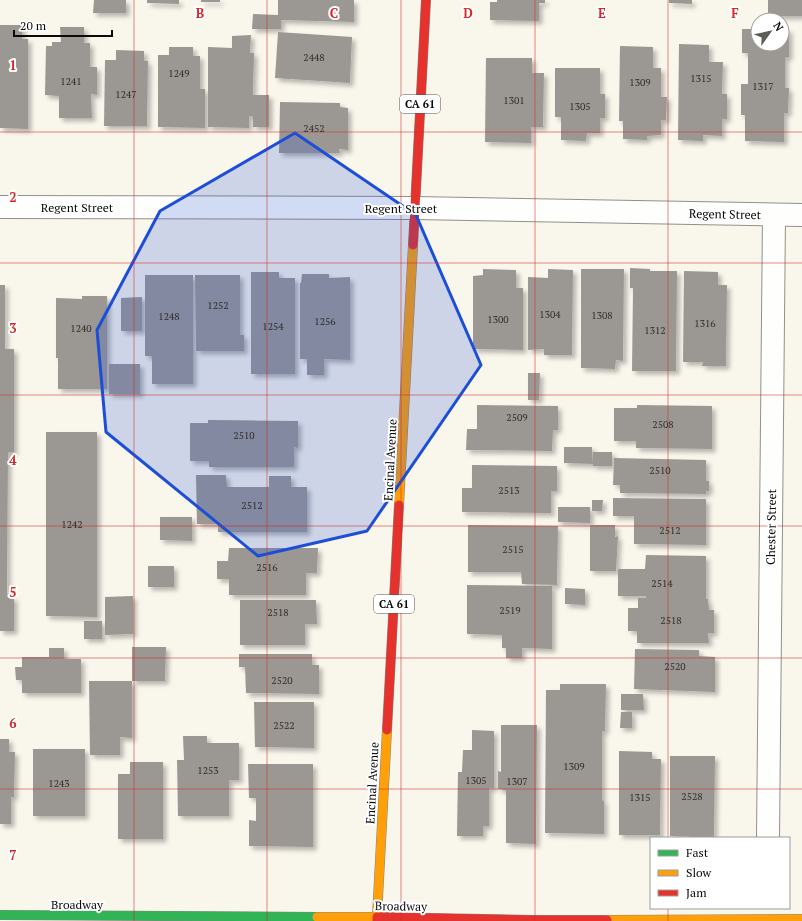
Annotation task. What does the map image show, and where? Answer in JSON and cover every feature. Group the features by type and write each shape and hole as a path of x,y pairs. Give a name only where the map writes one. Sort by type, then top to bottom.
{"main road":[{"name":"Encinal Avenue","path":"377,919 426,0"},
{"name":"Broadway","path":"0,916 532,920 767,913 802,919"}],"street":[{"name":"Regent Street","path":"0,207 415,208 802,215"},
{"name":"Chester Street","path":"768,837 774,215"}],"highlighted area":[{"path":"295,133 416,215 481,365 367,531 258,556 106,432 97,330 160,211"}],"building":[{"path":"94,0 126,0 126,13 93,13"},
{"path":"147,0 179,0 179,4 147,3"},
{"path":"201,0 220,0 220,2 201,2"},
{"path":"278,0 354,0 354,22 281,20 281,29 252,29 253,14 278,15"},
{"path":"497,0 545,0 545,3 539,3 539,21 490,20 490,2 497,2"},
{"path":"669,0 692,0 692,4 669,3"},
{"path":"768,0 802,0 802,16 790,16 790,12 768,12"},
{"path":"0,25 22,25 22,39 28,39 28,129 0,128"},
{"path":"60,27 84,27 84,43 90,43 90,67 97,67 97,95 91,94 92,118 59,118 59,96 45,95 46,46 52,46 52,42 61,42"},
{"path":"742,29 750,29 750,52 789,52 789,57 785,57 785,88 789,88 788,113 784,113 784,142 745,141 745,115 741,115 741,84 748,84 748,53 742,53"},
{"path":"278,32 352,37 350,83 275,78"},
{"path":"251,35 250,53 254,53 253,95 269,95 269,127 253,127 253,116 249,116 249,128 208,127 208,47 232,48 232,36"},
{"path":"679,44 709,45 709,62 723,62 722,94 727,94 727,119 722,119 722,136 703,135 703,141 678,140"},
{"path":"620,46 653,47 653,68 661,68 661,97 667,97 666,120 661,120 661,135 647,136 647,140 623,139 623,121 619,121"},
{"path":"169,47 193,47 193,56 200,56 200,89 205,89 205,128 158,127 158,55 169,55"},
{"path":"116,50 144,51 144,61 148,61 147,126 104,126 105,60 116,60"},
{"path":"486,58 532,58 532,73 544,73 543,127 531,127 531,143 485,142"},
{"path":"555,68 600,68 600,94 605,94 605,118 600,118 600,133 587,133 586,141 561,140 561,117 555,117"},
{"path":"280,102 340,103 340,107 348,108 348,150 339,149 339,153 279,153"},
{"path":"630,268 650,269 650,271 677,271 676,371 632,371 633,288 630,288"},
{"path":"483,269 516,270 516,288 523,288 523,350 473,349 473,276 483,275"},
{"path":"548,269 573,270 572,355 544,355 544,349 528,350 528,277 548,278"},
{"path":"581,269 624,269 623,361 616,360 615,369 581,368"},
{"path":"684,271 718,272 718,285 727,285 726,366 702,366 703,362 683,362"},
{"path":"251,272 279,272 279,278 295,278 295,374 251,374"},
{"path":"302,274 329,274 329,278 350,277 350,360 324,359 324,375 307,375 307,359 300,359 300,283"},
{"path":"145,275 193,275 193,384 152,384 152,356 145,356"},
{"path":"195,275 240,275 240,335 244,335 244,351 196,351"},
{"path":"0,285 5,285 5,349 14,349 14,452 8,452 7,597 14,597 14,631 0,631"},
{"path":"82,296 107,296 107,389 58,389 58,358 56,358 56,298 82,299"},
{"path":"142,297 142,331 121,331 121,298"},
{"path":"109,364 140,364 140,394 109,394"},
{"path":"528,373 540,373 539,400 528,400"},
{"path":"477,405 558,406 558,430 553,430 552,451 466,450 467,429 477,429"},
{"path":"637,405 712,406 712,449 636,448 636,441 614,441 614,408 637,408"},
{"path":"208,420 298,421 298,448 294,447 294,467 209,467 209,461 190,461 190,423 208,423"},
{"path":"46,432 97,432 97,617 46,616"},
{"path":"564,447 592,447 593,464 564,463"},
{"path":"593,452 612,452 612,466 593,466"},
{"path":"614,458 706,460 706,481 709,481 709,491 706,491 706,494 620,493 620,485 613,485"},
{"path":"472,465 557,466 557,491 551,491 551,513 462,512 462,488 472,488"},
{"path":"196,475 226,475 227,487 269,487 269,476 291,476 291,487 307,487 307,532 218,532 218,524 197,524"},
{"path":"613,498 706,499 706,545 634,544 634,516 613,516"},
{"path":"592,500 603,500 602,511 592,511"},
{"path":"558,507 590,507 590,523 558,522"},
{"path":"160,517 192,517 192,541 160,540"},
{"path":"468,525 558,526 557,585 522,584 521,572 468,572"},
{"path":"590,525 615,525 615,537 618,536 616,571 590,571"},
{"path":"229,548 318,548 317,573 306,573 306,595 229,595 229,579 217,579 217,561 228,561"},
{"path":"646,555 706,556 706,599 708,599 709,610 714,610 714,633 708,633 709,643 637,643 637,631 628,631 628,608 638,608 638,598 646,598 646,596 618,596 618,569 645,569"},
{"path":"148,566 174,566 174,587 148,587"},
{"path":"467,585 552,586 552,649 522,648 522,658 506,658 506,648 502,648 502,635 467,634"},
{"path":"565,588 585,589 585,605 565,604"},
{"path":"133,596 133,634 105,635 105,597"},
{"path":"240,600 316,600 317,624 305,624 305,645 240,645"},
{"path":"84,621 102,621 102,639 84,639"},
{"path":"132,647 166,647 165,681 132,681"},
{"path":"49,648 64,648 64,659 81,659 81,693 22,693 22,680 16,680 15,667 22,667 22,657 49,657"},
{"path":"635,649 699,650 699,656 715,657 715,692 634,689"},
{"path":"239,654 312,654 312,665 319,665 319,694 246,693 245,667 239,667"},
{"path":"89,681 132,681 132,738 120,737 120,755 90,755"},
{"path":"560,684 606,684 605,731 602,731 602,800 604,801 604,834 545,833 546,690 560,690"},
{"path":"621,694 643,694 644,710 621,710"},
{"path":"254,702 314,702 314,748 255,747"},
{"path":"621,712 632,712 632,728 620,728"},
{"path":"501,725 537,725 536,844 506,843 506,790 498,789 498,771 501,772"},
{"path":"472,730 494,731 494,788 489,788 489,826 483,826 483,836 457,836 458,772 462,772 463,750 472,750"},
{"path":"183,736 207,736 207,743 239,743 239,780 229,780 229,816 178,816 177,760 184,760"},
{"path":"0,739 9,739 9,752 15,752 14,797 11,797 11,824 0,824"},
{"path":"33,749 85,749 85,816 33,816"},
{"path":"619,751 652,752 652,759 661,759 660,835 619,835"},
{"path":"670,756 715,756 714,837 670,836"},
{"path":"130,762 163,762 163,839 118,839 118,774 130,774"},
{"path":"248,764 313,764 313,847 249,846 249,820 256,821 256,798 249,798"}],"traffic: fast":[{"path":"0,915 317,917"}],"traffic: slow":[{"path":"399,505 413,245"},
{"path":"317,917 377,917 387,730"},
{"path":"607,920 802,919"}],"traffic: jam":[{"path":"413,245 426,0"},
{"path":"387,730 399,505"},
{"path":"377,921 377,917 607,920"}]}
